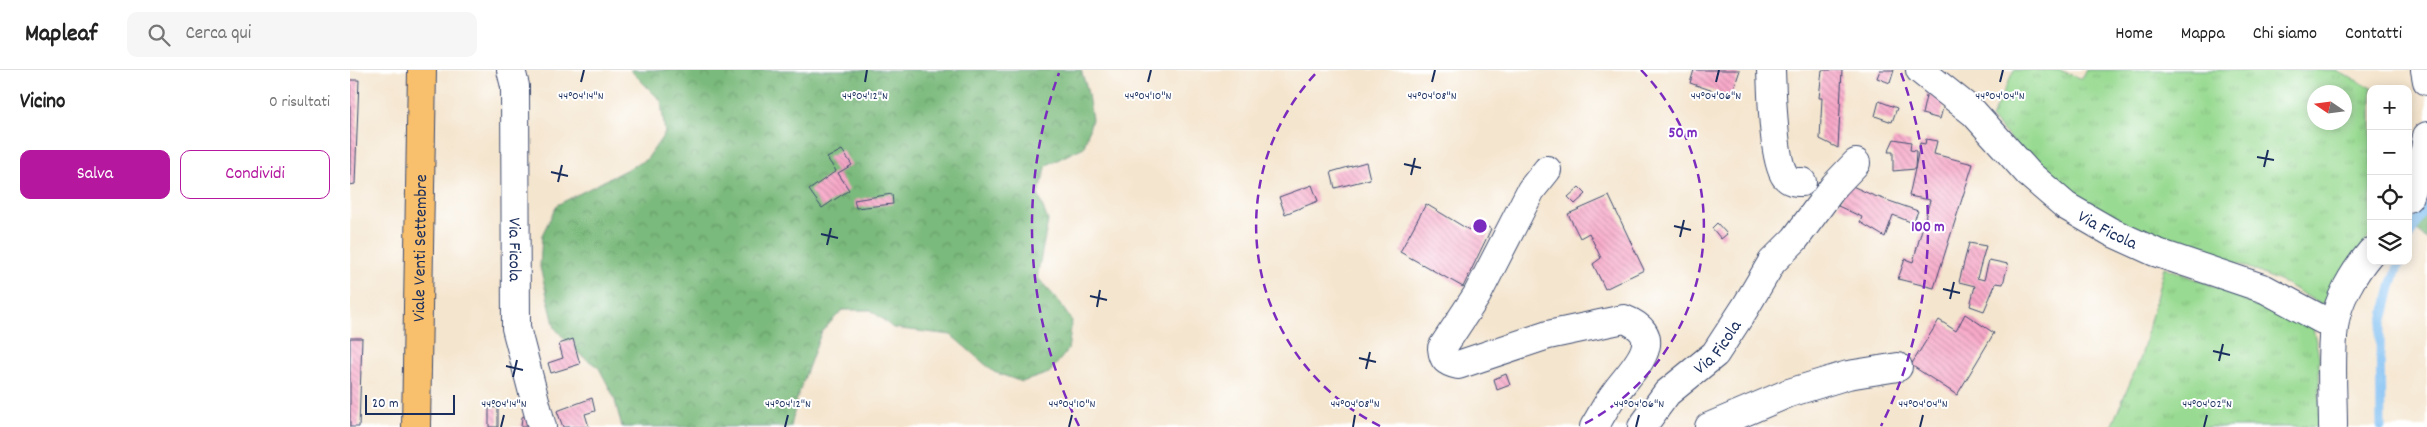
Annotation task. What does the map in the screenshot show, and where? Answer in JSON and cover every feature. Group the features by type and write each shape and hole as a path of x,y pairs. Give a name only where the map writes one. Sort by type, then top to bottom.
{"main road":[{"name":"Viale Venti Settembre","path":"416,427 422,70"}],"street":[{"name":"Via Ficola","path":"511,70 515,86 516,328 542,427"},
{"path":"1771,70 1779,162 1785,176 1793,182 1802,182"},
{"name":"Via Ficola","path":"1920,70 1974,113 2029,174 2066,206 2111,232 2155,252 2265,289 2334,326"},
{"path":"2425,70 2427,81"},
{"path":"2412,187 2425,150 2427,136"},
{"path":"1796,140 1805,200 1814,216"},
{"name":"Via Ficola","path":"1642,427 1667,394 1714,354 1745,308 1772,262 1795,239 1814,216 1835,185 1856,164"},
{"path":"1547,170 1531,190 1477,295 1442,348 1443,358 1448,362 1458,365 1548,336 1624,319 1634,323 1645,337 1647,350 1638,365 1614,394 1594,427"},
{"path":"2333,427 2334,326 2342,300 2361,264 2367,257"},
{"path":"1709,427 1789,393 1848,375 1898,366"}],"green space":[{"path":"630,70 1081,70 1087,89 1092,119 1084,147 1047,165 1038,194 1048,221 1037,277 1056,298 1072,321 1068,350 1049,373 1022,382 994,372 951,335 893,328 871,310 842,310 821,333 797,398 791,427 622,427 614,397 599,368 574,350 555,328 540,267 542,235 557,205 647,159 665,133 661,101"},
{"path":"2014,70 2060,70 2081,79 2086,70 2336,70 2367,86 2367,240 2322,305 2286,284 2242,265 2146,238 2053,184 1991,118"},
{"path":"2427,190 2427,241 2412,224"},
{"path":"2164,267 2303,320 2313,328 2319,356 2320,427 2111,427 2141,357"}],"building":[{"path":"1694,70 1740,70 1731,97 1690,83"},
{"path":"1822,70 1842,70 1838,148 1820,139 1822,98 1819,98"},
{"path":"1880,70 1894,70 1890,83 1877,78"},
{"path":"350,80 359,80 355,184 350,185"},
{"path":"1927,92 1944,104 1940,119 1922,114"},
{"path":"1879,101 1897,108 1892,122 1875,116"},
{"path":"1894,139 1911,142 1910,150 1916,151 1915,169 1893,171 1893,152 1888,152"},
{"path":"1926,139 1937,141 1934,154 1973,164 1934,288 1898,279 1905,259 1913,262 1930,200 1909,196 1920,143 1925,144"},
{"path":"842,150 852,165 838,173 849,190 822,208 809,190 836,171 827,158"},
{"path":"1366,162 1370,179 1335,188 1331,172"},
{"path":"1848,184 1872,195 1918,211 1913,223 1893,215 1885,237 1860,222 1862,217 1838,206"},
{"path":"1312,185 1318,201 1285,214 1279,197"},
{"path":"1579,187 1586,194 1575,204 1568,197"},
{"path":"892,194 893,204 856,208 854,200"},
{"path":"1609,196 1644,270 1605,289 1593,264 1601,258 1589,233 1580,238 1568,214"},
{"path":"1426,204 1469,230 1477,221 1491,229 1463,287 1400,252"},
{"path":"1717,223 1727,234 1721,239 1712,228"},
{"path":"1969,243 1986,246 1977,278 1984,280 1989,260 2008,264 2003,284 1996,283 1984,311 1970,306 1975,286 1959,282"},
{"path":"1965,314 1994,333 1957,395 1911,365 1939,320 1956,331"},
{"path":"350,338 362,338 359,427 350,427"},
{"path":"573,339 580,364 551,373 548,363 563,358 559,344"},
{"path":"1506,374 1510,385 1497,390 1494,379"},
{"path":"592,398 595,411 585,414 589,427 563,427 557,411"},
{"path":"489,407 498,408 498,427 489,427"},
{"path":"531,413 529,427 521,427 522,417"}],"waterway":[{"path":"2412,231 2427,203"},
{"path":"2381,427 2380,333 2392,283 2399,265"}]}
